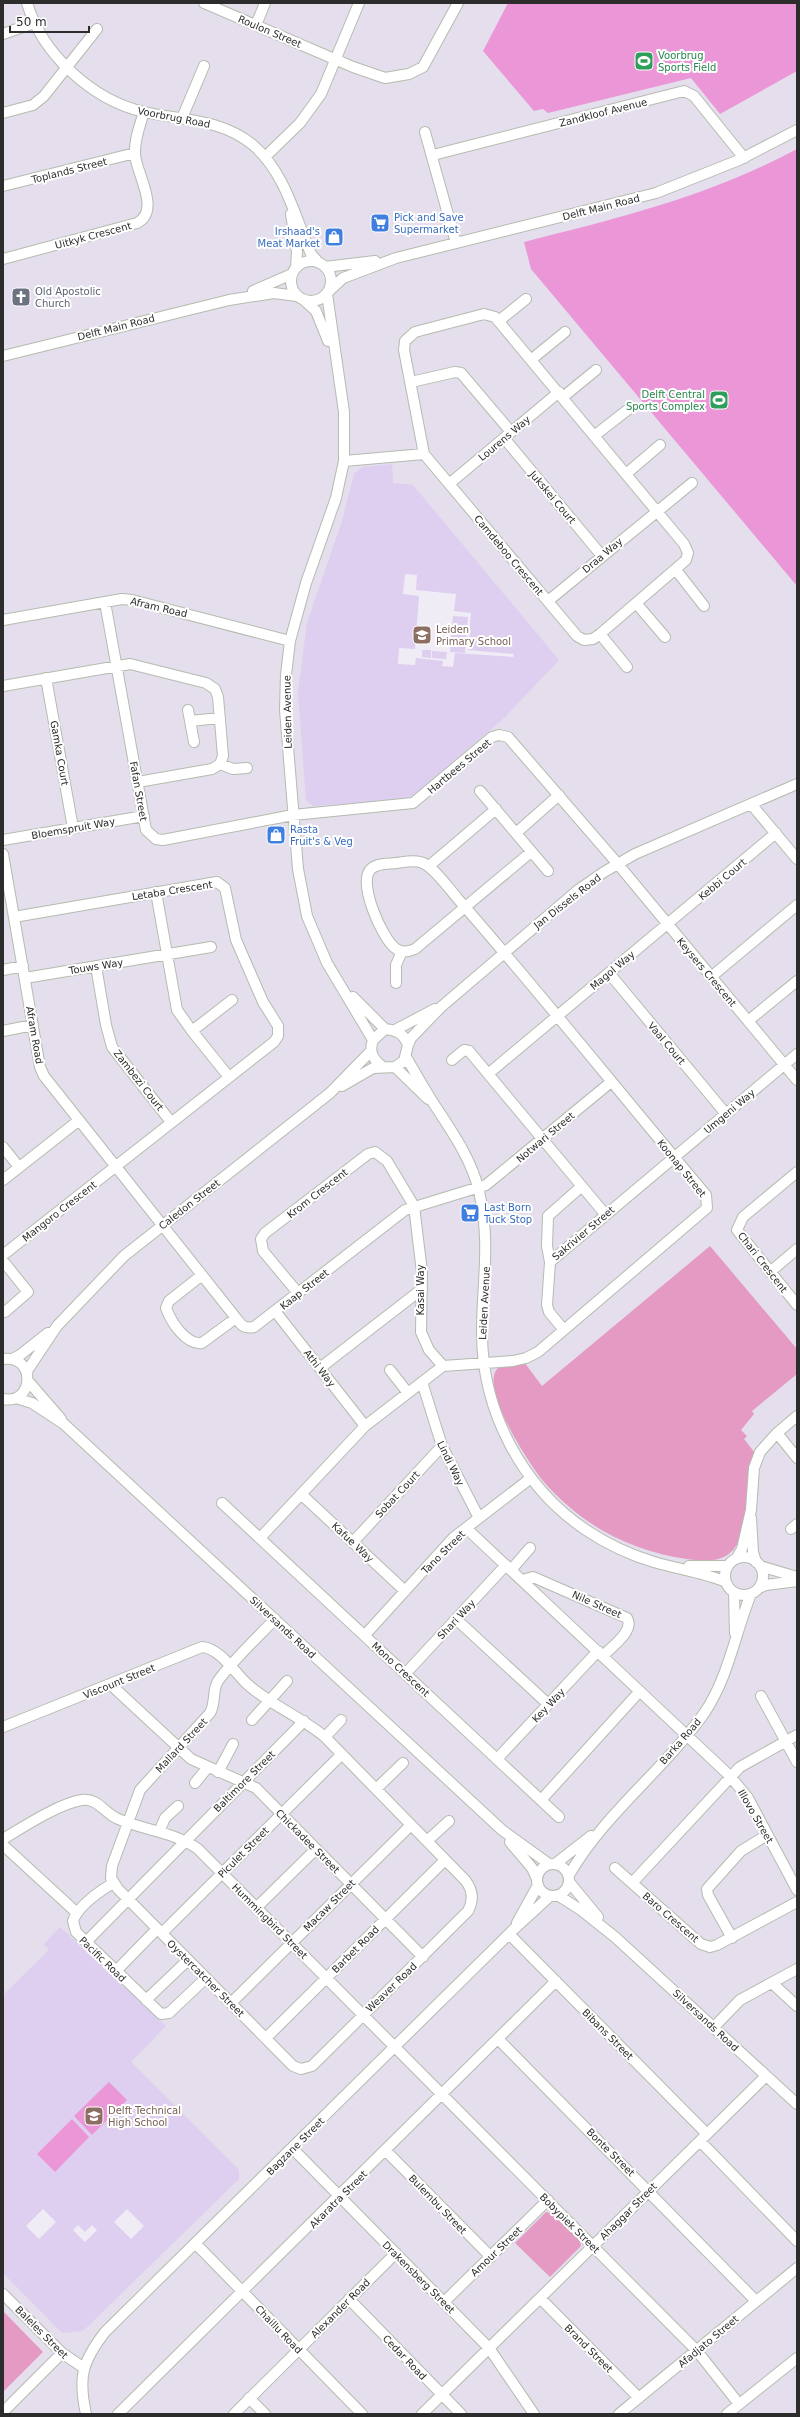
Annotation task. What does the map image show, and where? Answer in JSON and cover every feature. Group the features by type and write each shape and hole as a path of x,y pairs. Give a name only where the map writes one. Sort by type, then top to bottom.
{"street":[{"name":"Voorbrug Road","path":"27,3 34,22 48,45 67,67 98,92 118,103 144,112 182,118 230,130 253,145 265,157 276,172 311,254 322,265"},
{"name":"Roulon Street","path":"204,3 336,58 353,67 385,78 418,70 427,62 458,3"},
{"path":"256,25 265,3"},
{"path":"265,157 312,108 321,94 359,3"},
{"path":"3,34 34,22"},
{"path":"3,113 38,101 97,29"},
{"path":"182,118 204,66"},
{"name":"Zandkloof Avenue","path":"432,155 684,91 694,96 744,158"},
{"name":"Uitkyk Crescent","path":"3,259 141,221 147,215 148,206 135,153 144,112"},
{"name":"Delft Main Road","path":"328,292 343,278 396,258 656,193 744,158 797,130"},
{"path":"426,132 456,243"},
{"name":"Toplands Street","path":"3,186 135,153"},
{"name":"Voorbrug Road","path":"288,198 297,252 294,271"},
{"name":"Delft Main Road","path":"322,265 396,258"},
{"path":"307,262 322,265 330,276 328,292 317,300 301,298 291,283 294,271 307,262"},
{"name":"Delft Main Road","path":"3,356 229,300 264,288 294,271"},
{"name":"Leiden Avenue","path":"328,292 336,364 344,412 344,461 336,498 306,583 290,641 285,692 298,869 307,916 327,963 343,987 372,1040"},
{"name":"Delft Main Road","path":"229,300 274,293 301,298"},
{"name":"Leiden Avenue","path":"301,298 318,317 336,364"},
{"path":"500,320 526,299"},
{"name":"Camdeboo Crescent","path":"484,314 500,320 532,359 688,550 686,560 676,570 600,634 589,640 581,639 424,454 404,350 405,341 410,334 484,314"},
{"path":"532,359 565,332"},
{"path":"561,395 596,370"},
{"name":"Jukskei Court","path":"411,382 455,372 462,373 602,556"},
{"name":"Lourens Way","path":"449,484 508,435 561,395"},
{"path":"594,436 630,408"},
{"path":"626,474 660,445"},
{"path":"344,461 424,454"},
{"path":"656,510 692,483"},
{"name":"Draa Way","path":"548,601 656,510"},
{"path":"676,570 704,606"},
{"name":"Afram Road","path":"3,620 105,602 132,600 290,641"},
{"name":"Fafan Street","path":"105,602 146,830 156,840 163,840 293,816"},
{"path":"636,603 665,637"},
{"path":"600,634 627,667"},
{"path":"3,686 117,666 140,665 206,683 215,689 218,697 223,756 220,764 212,769 138,782"},
{"name":"Gamka Court","path":"46,678 74,828"},
{"path":"188,710 194,742"},
{"path":"190,721 220,718"},
{"name":"Hartbees Street","path":"293,816 413,803 492,737 499,735 512,739 617,863"},
{"path":"220,764 233,769 248,768"},
{"name":"Jan Dissels Road","path":"408,1045 411,1038 441,1006 578,890 617,863 797,784"},
{"path":"480,791 548,871"},
{"path":"516,833 559,795"},
{"path":"752,804 797,859"},
{"path":"429,866 496,809"},
{"name":"Bloemspruit Way","path":"3,840 144,816"},
{"name":"Kebbi Court","path":"667,924 776,833"},
{"path":"465,907 429,866 420,862 380,864 372,868 367,875 369,898 384,934 395,948 402,951 415,949 531,852"},
{"name":"Afram Road","path":"3,854 4,867 40,1067 44,1076 78,1121 162,1225"},
{"name":"Keysers Crescent","path":"617,863 797,1080"},
{"name":"Letaba Crescent","path":"14,917 213,882 221,884 225,888 236,940 263,1002 279,1029 274,1042 115,1166"},
{"path":"156,892 177,1010 192,1032 229,1077"},
{"path":"711,977 797,905"},
{"name":"Koonap Street","path":"465,907 706,1195 708,1204 704,1212 538,1352 526,1358 484,1364"},
{"name":"Magol Way","path":"488,1074 667,924"},
{"name":"Touws Way","path":"25,978 212,947"},
{"path":"396,983 396,965 402,951"},
{"path":"3,970 23,966"},
{"name":"Zambezi Court","path":"96,966 106,1025 112,1047 171,1122"},
{"name":"Vaal Court","path":"609,973 726,1114"},
{"path":"748,1021 797,981"},
{"name":"Leiden Avenue","path":"343,987 390,1030"},
{"path":"192,1032 232,1000"},
{"name":"Jan Dissels Road","path":"390,1030 441,1006"},
{"path":"3,1031 33,1025"},
{"path":"390,1030 401,1034 408,1045 406,1057 395,1067 382,1066 372,1057 372,1040 390,1030"},
{"path":"452,1060 466,1050 488,1074 605,1214"},
{"name":"Caledon Street","path":"7,1359 24,1352 57,1326 108,1271 162,1225 330,1092 371,1051"},
{"name":"Umgeni Way","path":"674,1157 797,1054"},
{"name":"Leiden Avenue","path":"406,1057 433,1103 453,1131 470,1163 478,1189 485,1220 487,1257 482,1333 484,1364 491,1398 501,1427 511,1448 531,1478 556,1506 586,1530 636,1556 726,1582"},
{"name":"Caledon Street","path":"330,1092 367,1071 382,1066"},
{"name":"Leiden Avenue","path":"395,1067 433,1103"},
{"name":"Notwari Street","path":"478,1189 493,1180 611,1082"},
{"path":"3,1180 78,1121"},
{"path":"3,1147 19,1167"},
{"name":"Krom Crescent","path":"298,1293 264,1251 261,1239 265,1233 368,1154 375,1152 387,1161 414,1206"},
{"name":"Sakrivier Street","path":"564,1330 549,1312 547,1305 550,1262 674,1157"},
{"name":"Mangoro Crescent","path":"3,1255 115,1166"},
{"name":"Chari Crescent","path":"797,1172 743,1217 738,1225 739,1234 797,1305"},
{"path":"550,1262 547,1246 548,1216 582,1186"},
{"name":"Kaap Street","path":"162,1225 236,1318 243,1326 248,1328 254,1327 406,1210 414,1206 478,1189"},
{"name":"Kasai Way","path":"414,1206 422,1289 421,1332 429,1350 443,1366"},
{"path":"770,1272 797,1249"},
{"path":"3,1261 28,1292 5,1312"},
{"path":"202,1275 168,1301 166,1308 169,1315 189,1341 196,1344 202,1343 236,1318"},
{"path":"320,1368 422,1289"},
{"name":"Athi Way","path":"275,1311 365,1426"},
{"name":"Caledon Street","path":"16,1398 26,1388 28,1376 57,1326"},
{"name":"Silversands Road","path":"7,1359 21,1363 28,1376 64,1424"},
{"path":"260,1538 365,1426 443,1366 484,1364"},
{"path":"390,1370 408,1393"},
{"name":"Lindi Way","path":"422,1382 442,1446 480,1518"},
{"path":"3,1399 16,1398"},
{"name":"Silversands Road","path":"16,1398 32,1403 64,1424 502,1830 552,1864"},
{"path":"797,1416 777,1432 766,1444 756,1461 750,1510 742,1549 736,1559 728,1566 726,1582 734,1593 743,1595 766,1585 797,1580"},
{"path":"777,1432 797,1458"},
{"name":"Sobat Court","path":"353,1542 442,1446"},
{"name":"Tano Street","path":"365,1635 453,1538 531,1478"},
{"name":"Kafue Way","path":"301,1494 406,1591"},
{"name":"Mono Crescent","path":"222,1503 560,1817"},
{"path":"750,1510 753,1552 763,1578 755,1591"},
{"path":"466,1528 688,1734"},
{"path":"508,1568 530,1548"},
{"path":"736,1559 746,1557 758,1564 797,1577"},
{"name":"Leiden Avenue","path":"672,1566 728,1566"},
{"name":"Shari Way","path":"406,1673 456,1619 508,1568"},
{"name":"Nile Street","path":"522,1580 533,1577 627,1618 630,1623 628,1630 600,1653"},
{"name":"Barka Road","path":"569,1879 603,1826 688,1734 705,1711 721,1682 735,1641 755,1591"},
{"name":"Barka Road","path":"734,1593 735,1641"},
{"name":"Mallard Street","path":"113,1883 111,1878 112,1866 140,1790 210,1713 214,1706 216,1686 275,1619"},
{"path":"456,1619 548,1704"},
{"name":"Viscount Street","path":"3,1728 202,1647 214,1651 268,1700 304,1721 325,1737 468,1883 472,1897"},
{"name":"Key Way","path":"498,1758 548,1704 600,1653"},
{"path":"252,1720 286,1681"},
{"name":"Chickadee Street","path":"110,1684 190,1758 256,1788 423,1957"},
{"path":"542,1799 640,1691"},
{"path":"761,1696 797,1762"},
{"path":"325,1737 341,1720"},
{"name":"Baltimore Street","path":"86,1942 304,1721"},
{"name":"Illovo Street","path":"688,1734 730,1776 748,1798 797,1890"},
{"path":"632,1883 740,1767 797,1735"},
{"path":"218,1772 233,1744"},
{"name":"Piculet Street","path":"116,1971 222,1873 341,1755"},
{"path":"376,1789 403,1763"},
{"path":"195,1783 208,1767"},
{"name":"Hummingbird Street","path":"3,1839 37,1818 81,1800 93,1801 116,1818 184,1841 198,1849 396,2047"},
{"path":"159,1832 165,1818 178,1806"},
{"path":"427,1841 448,1821"},
{"name":"Macaw Street","path":"231,2003 350,1883 411,1825"},
{"name":"Barka Road","path":"552,1864 603,1826"},
{"name":"Silversands Road","path":"502,1830 532,1868 537,1882"},
{"path":"732,1938 708,1895 707,1889 741,1851 767,1835"},
{"path":"3,1845 77,1913 113,1883"},
{"path":"256,1908 316,1849"},
{"name":"Barbet Road","path":"266,2038 445,1860"},
{"path":"552,1864 564,1867 569,1879 566,1890 555,1896 542,1892 537,1882 540,1870 552,1864"},
{"name":"Baro Crescent","path":"615,1868 701,1944 710,1947 732,1938 797,1902"},
{"name":"Silversands Road","path":"569,1879 615,1937"},
{"name":"Bagzane Street","path":"511,1931 537,1882"},
{"name":"Oystercatcher Street","path":"113,1883 293,2066 301,2069"},
{"name":"Silversands Road","path":"555,1896 582,1910 615,1937 797,2104"},
{"name":"Bagzane Street","path":"84,2368 91,2350 105,2332 293,2149 511,1931 555,1896"},
{"name":"Weaver Road","path":"301,2069 312,2066 468,1912 472,1897"},
{"name":"Pacific Road","path":"77,1913 73,1921 74,1929 158,2013 163,2015 170,2013 206,1978"},
{"name":"Bibans Street","path":"511,1931 556,1981 704,2137 797,2241"},
{"path":"146,2000 188,1960"},
{"path":"714,2027 740,2000 797,1969"},
{"name":"Akaratra Street","path":"118,2414 340,2197 556,1981"},
{"path":"772,1983 797,2006"},
{"name":"Bonte Street","path":"498,2039 649,2190 756,2301"},
{"name":"Bobypiek Street","path":"396,2047 697,2351 739,2404"},
{"name":"Ahaggar Street","path":"422,2414 766,2076"},
{"name":"Drakensberg Street","path":"293,2149 489,2348 534,2414"},
{"name":"Bulembu Street","path":"386,2151 491,2257"},
{"name":"Amour Street","path":"444,2302 548,2200"},
{"name":"Chaillu Road","path":"196,2244 362,2414"},
{"name":"Alexander Road","path":"234,2414 396,2253"},
{"name":"Afadjato Street","path":"619,2414 797,2268"},
{"name":"Baleles Street","path":"3,2294 62,2353 84,2368"},
{"name":"Brand Street","path":"540,2298 639,2398"},
{"name":"Cedar Road","path":"350,2299 461,2414"},
{"path":"3,2412 62,2353"},
{"path":"727,2414 797,2358"},
{"path":"84,2368 81,2390 86,2414"},
{"path":"249,2398 265,2414"}],"shaded area":[{"name":"Voorbrug Sports Field","path":"508,3 797,3 797,71 720,114 691,78 548,113 543,109 534,111 483,51"},
{"name":"Delft Central Sports Complex","path":"797,149 797,586 531,269 524,242 594,224 697,193 764,166"},
{"name":"Leiden Primary School","path":"392,464 393,483 413,485 559,660 503,719 414,795 401,800 313,806 306,800 298,692 307,623 342,521 354,474 362,467"},
{"path":"405,574 417,575 416,590 456,594 454,611 471,613 468,650 514,654 513,657 455,653 453,667 442,666 443,661 416,658 415,665 398,664 399,648 415,649 419,596 403,594","holes":["453,616 468,617 465,653 450,652","422,650 431,650 431,658 422,657","432,651 447,652 446,659 432,658"]},
{"path":"710,1246 797,1349 797,1374 752,1411 754,1414 741,1430 747,1436 744,1439 755,1453 742,1531 739,1541 729,1554 722,1558 706,1561 674,1557 634,1546 597,1528 569,1507 537,1473 508,1426 500,1408 495,1391 494,1378 500,1366 524,1362 542,1386"},
{"name":"Delft Technical High School","path":"60,1927 166,2026 131,2062 239,2170 239,2179 83,2331 62,2333 3,2273 3,1995 49,1950 44,1944"},
{"path":"109,2082 127,2100 92,2135 74,2116"},
{"path":"72,2119 89,2137 55,2172 37,2154"},
{"path":"43,2209 56,2222 39,2239 26,2226"},
{"path":"127,2209 144,2226 131,2239 114,2222"},
{"path":"546,2212 552,2213 580,2241 581,2246 550,2277 515,2243"},
{"path":"78,2225 85,2232 92,2225 97,2230 85,2242 73,2230"},
{"path":"3,2311 43,2352 3,2392"}],"place":[{"name":"Voorbrug Sports Field","path":"644,61"},
{"name":"Pick and Save Supermarket","path":"380,223"},
{"name":"Irshaad's Meat Market","path":"334,237"},
{"name":"Old Apostolic Church","path":"21,297"},
{"name":"Delft Central Sports Complex","path":"719,400"},
{"name":"Leiden Primary School","path":"422,635"},
{"name":"Rasta Fruit's & Veg","path":"276,835"},
{"name":"Last Born Tuck Stop","path":"470,1213"},
{"name":"Delft Technical High School","path":"94,2116"}]}
